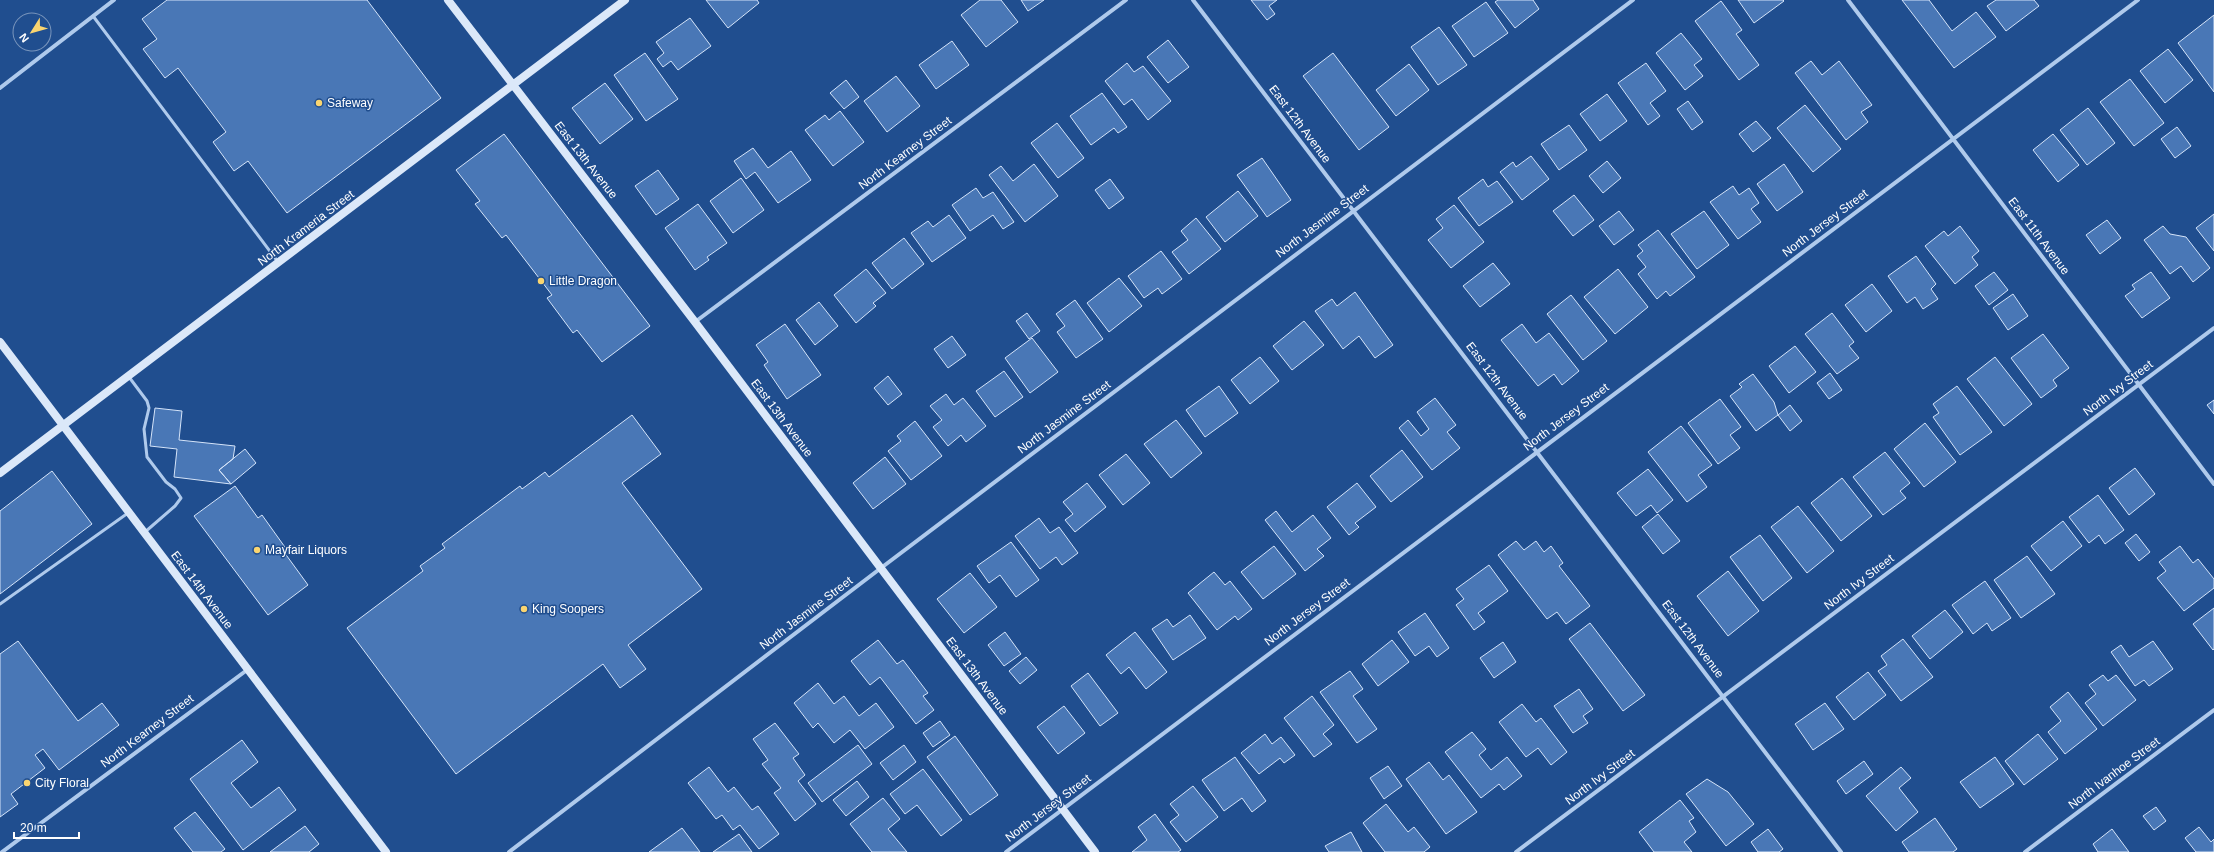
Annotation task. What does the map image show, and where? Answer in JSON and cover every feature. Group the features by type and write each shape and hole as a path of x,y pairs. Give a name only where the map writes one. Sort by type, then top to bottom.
{"main road":[{"name":"East 13th Avenue","path":"448,0 695,322 1095,852"},
{"name":"North Krameria Street","path":"0,473 625,0"},
{"name":"East 14th Avenue","path":"0,343 386,852"}],"street":[{"path":"0,88 114,0"},
{"name":"North Kearney Street","path":"695,322 1126,0"},
{"name":"East 12th Avenue","path":"1193,0 1841,852"},
{"name":"North Jasmine Street","path":"509,852 1353,210 1633,0"},
{"name":"East 11th Avenue","path":"1848,0 2214,484"},
{"name":"North Jersey Street","path":"1006,852 2138,0"},
{"name":"North Ivy Street","path":"1516,852 2214,328"},
{"name":"North Kearney Street","path":"2,852 247,670"},
{"name":"North Ivanhoe Street","path":"2025,852 2214,710"}],"lane":[{"path":"93,16 279,263"},
{"path":"129,376 147,401 149,408 144,429 147,457 166,482 175,489 180,498 175,506 144,533"},
{"path":"0,604 128,513"}],"building":[{"name":"Safeway","path":"167,0 367,0 441,98 287,213 248,161 234,171 213,142 226,132 178,68 165,78 143,49 157,39 142,19"},
{"path":"706,0 757,0 759,3 728,28"},
{"path":"980,0 1001,0 1018,22 986,47 961,15"},
{"path":"1021,0 1044,0 1028,11"},
{"path":"1251,0 1277,0 1269,6 1275,14 1267,20"},
{"path":"1498,0 1533,0 1539,9 1515,28 1495,2"},
{"path":"1738,0 1783,0 1784,1 1754,23"},
{"path":"1902,0 1929,0 1952,31 1976,12 1996,37 1954,68"},
{"path":"1996,0 2034,0 2039,6 2006,31 1987,6"},
{"path":"1721,1 1742,30 1736,34 1759,65 1739,80 1695,21"},
{"path":"1486,2 1508,33 1474,57 1452,26"},
{"path":"2214,15 2214,92 2178,43"},
{"path":"690,18 711,46 678,70 671,61 663,67 657,59 664,53 656,42"},
{"path":"1439,27 1467,65 1438,85 1411,47"},
{"path":"1681,33 1702,59 1694,65 1703,76 1685,90 1656,53"},
{"path":"1168,40 1189,67 1168,83 1147,57"},
{"path":"952,41 969,65 936,89 919,65"},
{"path":"2168,49 2193,80 2165,103 2140,71"},
{"path":"645,53 678,99 646,121 614,75"},
{"path":"1333,53 1389,127 1359,150 1303,76"},
{"path":"1811,61 1822,75 1839,61 1872,105 1861,112 1868,122 1846,140 1795,73"},
{"path":"1127,63 1134,72 1143,66 1171,101 1148,120 1132,99 1124,105 1105,81"},
{"path":"1646,63 1666,91 1650,103 1660,116 1648,125 1618,83"},
{"path":"1409,64 1429,90 1396,116 1376,90"},
{"path":"896,76 920,106 887,132 864,101"},
{"path":"2130,79 2164,123 2134,146 2100,102"},
{"path":"846,80 859,97 844,109 830,93"},
{"path":"605,83 633,119 600,144 572,108"},
{"path":"1102,93 1127,127 1118,133 1114,128 1091,145 1070,116"},
{"path":"1607,94 1627,121 1600,141 1580,114"},
{"path":"1688,101 1703,122 1692,130 1677,109"},
{"path":"1805,105 1841,149 1813,172 1777,128"},
{"path":"2088,108 2115,143 2087,165 2060,130"},
{"path":"840,111 864,142 833,166 805,130 825,115 829,120"},
{"path":"1756,121 1771,138 1753,152 1739,134"},
{"path":"1057,123 1084,158 1058,178 1031,143"},
{"path":"1569,125 1587,150 1559,170 1541,144"},
{"path":"2177,127 2191,146 2175,158 2161,139"},
{"path":"504,134 650,326 602,362 577,330 573,333 547,298 552,295 506,235 502,238 475,204 480,201 456,170"},
{"path":"2053,134 2079,165 2058,182 2033,150"},
{"path":"753,148 768,168 791,151 811,180 778,203 755,172 746,179 734,161"},
{"path":"1531,156 1549,179 1522,200 1500,172 1513,162 1516,167"},
{"path":"1262,158 1291,200 1267,217 1237,175"},
{"path":"1607,161 1621,178 1603,193 1589,176"},
{"path":"1034,164 1058,196 1025,222 989,175 1001,166 1013,181"},
{"path":"1784,164 1803,192 1777,211 1757,184"},
{"path":"658,170 679,199 656,215 635,186"},
{"path":"741,178 764,210 733,233 710,201"},
{"path":"1110,179 1124,198 1109,209 1095,190"},
{"path":"1483,179 1488,187 1497,181 1513,202 1479,226 1458,198"},
{"path":"1733,186 1739,195 1749,188 1759,203 1751,209 1761,222 1738,239 1710,202"},
{"path":"976,188 983,198 993,192 1014,222 1003,229 993,215 970,231 952,205"},
{"path":"1238,191 1258,216 1225,242 1206,217"},
{"path":"1574,195 1594,220 1573,236 1553,211"},
{"path":"698,204 727,243 707,257 709,260 695,270 665,228"},
{"path":"1454,205 1484,242 1451,268 1428,240 1443,228 1436,219"},
{"path":"1619,211 1634,230 1614,245 1599,226"},
{"path":"1704,211 1729,245 1697,269 1671,234"},
{"path":"2214,214 2214,251 2196,228"},
{"path":"949,215 966,238 932,262 911,233 928,221 933,227"},
{"path":"1196,218 1221,249 1189,274 1172,252 1188,240 1181,231"},
{"path":"2107,220 2121,238 2100,254 2086,235"},
{"path":"1960,226 1979,251 1972,257 1978,265 1955,284 1925,246 1944,231 1948,236"},
{"path":"2163,226 2170,234 2186,237 2210,268 2193,282 2181,266 2170,274 2144,240"},
{"path":"1658,230 1695,277 1670,296 1666,291 1657,299 1638,274 1646,267 1637,256 1643,251 1638,245"},
{"path":"904,238 924,264 892,289 872,263"},
{"path":"1161,251 1182,279 1162,294 1158,288 1144,298 1128,276"},
{"path":"1916,256 1936,284 1931,289 1938,299 1923,309 1915,297 1907,303 1888,276"},
{"path":"1493,263 1510,284 1480,307 1463,286"},
{"path":"866,269 886,293 873,303 876,306 856,323 834,295"},
{"path":"1618,269 1648,307 1615,334 1584,297"},
{"path":"1994,272 2008,290 1989,305 1975,286"},
{"path":"2151,272 2170,298 2142,318 2125,296 2135,289 2132,285"},
{"path":"1119,278 1142,306 1109,332 1087,303"},
{"path":"1872,284 1892,311 1866,332 1845,305"},
{"path":"1355,292 1393,345 1375,358 1359,336 1343,349 1315,311 1332,299 1337,306"},
{"path":"2013,294 2028,316 2008,330 1993,308"},
{"path":"1571,295 1607,341 1583,360 1547,314"},
{"path":"1075,300 1103,339 1076,358 1057,332 1065,326 1056,314"},
{"path":"819,302 838,326 815,345 796,320"},
{"path":"1027,313 1040,331 1029,339 1016,321"},
{"path":"1832,313 1854,342 1849,346 1859,358 1837,374 1805,334"},
{"path":"1304,321 1324,345 1292,370 1273,346"},
{"path":"785,324 821,375 787,399 764,365 768,362 756,345"},
{"path":"1522,324 1536,343 1549,333 1579,371 1562,385 1554,374 1538,386 1501,340"},
{"path":"2043,334 2069,368 2053,380 2057,386 2041,398 2011,358"},
{"path":"952,336 966,355 948,368 934,349"},
{"path":"1032,338 1058,372 1030,393 1005,358"},
{"path":"1795,346 1816,372 1789,393 1769,366"},
{"path":"1260,357 1279,381 1250,404 1231,380"},
{"path":"1995,357 2032,404 2004,426 1967,379"},
{"path":"1004,371 1023,397 995,417 976,391"},
{"path":"1830,373 1842,390 1829,399 1817,383"},
{"path":"1753,374 1774,402 1778,415 1756,431 1730,396 1742,387 1739,384"},
{"path":"888,376 902,394 888,405 874,388"},
{"path":"1219,386 1238,413 1205,437 1186,410"},
{"path":"1957,386 1992,432 1960,455 1933,417 1939,413 1933,404"},
{"path":"946,394 954,405 963,398 986,426 966,442 961,435 948,446 933,427 942,420 930,406"},
{"path":"1435,398 1456,425 1447,432 1460,448 1432,470 1399,428 1408,420 1421,436 1429,429 1417,412"},
{"path":"1720,399 1741,427 1730,435 1740,448 1718,464 1688,423"},
{"path":"2214,400 2214,414 2207,405"},
{"path":"1790,405 1802,421 1790,431 1778,415"},
{"path":"155,408 182,411 179,440 235,446 233,459 219,470 231,484 174,477 177,449 150,446"},
{"name":"King Soopers","path":"632,415 661,454 622,483 702,589 628,645 646,669 620,688 603,664 456,774 347,628 423,571 420,566 445,548 442,544 520,486 522,489 545,472 549,477"},
{"path":"1176,420 1202,453 1171,478 1144,444"},
{"path":"915,421 942,456 911,480 888,451 901,441 897,436"},
{"path":"1925,423 1956,462 1924,487 1894,449"},
{"path":"1681,426 1712,465 1698,475 1707,487 1687,502 1648,452"},
{"path":"245,449 256,463 231,484 219,470"},
{"path":"1402,450 1423,477 1391,502 1370,476"},
{"path":"1885,452 1910,483 1900,491 1906,498 1883,515 1853,477"},
{"path":"1126,454 1150,483 1123,505 1099,475"},
{"path":"885,457 906,484 873,509 853,483"},
{"path":"2135,468 2155,494 2129,515 2109,488"},
{"path":"1648,469 1673,500 1657,513 1651,505 1636,516 1617,493"},
{"path":"52,471 92,524 0,594 0,511"},
{"path":"1842,478 1872,516 1841,541 1811,503"},
{"path":"1087,483 1106,507 1075,532 1065,520 1073,514 1063,502"},
{"path":"1357,483 1376,507 1355,523 1359,527 1349,535 1327,507"},
{"path":"235,486 258,518 262,515 287,550 284,552 308,585 268,615 194,516"},
{"path":"2098,495 2124,530 2105,544 2099,535 2089,543 2069,517"},
{"path":"1798,506 1834,551 1807,573 1771,527"},
{"path":"1276,511 1292,532 1313,515 1331,538 1317,549 1324,556 1305,571 1265,520"},
{"path":"1658,514 1680,541 1663,554 1642,527"},
{"path":"1039,518 1050,533 1059,527 1078,553 1062,565 1056,557 1040,569 1015,536"},
{"path":"2063,521 2082,546 2051,571 2031,546"},
{"path":"2136,534 2150,552 2139,561 2125,543"},
{"path":"1760,535 1792,578 1763,601 1730,557"},
{"path":"1516,541 1524,550 1536,541 1544,552 1551,546 1563,563 1559,566 1590,606 1566,624 1557,612 1547,619 1498,555"},
{"path":"1011,542 1039,580 1016,597 1000,575 989,583 977,566"},
{"path":"1274,546 1296,574 1263,599 1241,572"},
{"path":"2180,546 2193,563 2198,559 2214,579 2214,588 2184,611 2157,578 2166,571 2159,562"},
{"path":"2027,556 2055,594 2021,618 1994,580"},
{"path":"1489,565 1508,591 1478,613 1485,622 1474,630 1456,605 1464,599 1456,589"},
{"path":"1728,571 1759,611 1728,636 1697,596"},
{"path":"1214,572 1225,585 1230,581 1252,609 1238,620 1235,616 1217,630 1188,593"},
{"path":"970,573 997,607 964,633 937,599"},
{"path":"1985,581 2011,618 1992,631 1987,623 1973,634 1952,605"},
{"path":"2214,608 2214,649 2213,650 2193,624"},
{"path":"1945,610 1963,632 1930,659 1912,636"},
{"path":"1425,613 1449,648 1437,657 1429,646 1415,656 1398,632"},
{"path":"1190,615 1206,638 1173,660 1152,629 1167,619 1173,627"},
{"path":"1590,623 1645,695 1623,711 1569,639"},
{"path":"1005,632 1021,654 1004,666 988,645"},
{"path":"1135,632 1167,672 1146,689 1129,667 1121,674 1106,655"},
{"path":"1903,639 1933,677 1901,701 1878,671 1887,665 1881,656"},
{"path":"878,640 897,664 903,660 928,693 923,696 934,710 916,724 880,677 870,685 851,661"},
{"path":"1392,640 1409,662 1378,686 1362,664"},
{"path":"18,641 78,721 102,703 119,725 59,770 43,749 35,755 45,768 11,794 18,804 0,817 0,654"},
{"path":"2153,641 2173,669 2149,686 2144,680 2135,686 2111,652 2121,645 2129,657"},
{"path":"1503,642 1516,662 1494,678 1480,658"},
{"path":"1026,657 1037,670 1020,684 1009,671"},
{"path":"1350,671 1363,689 1353,696 1377,729 1357,743 1320,692"},
{"path":"1868,672 1886,695 1854,720 1836,697"},
{"path":"1088,673 1118,713 1100,726 1071,686"},
{"path":"2103,675 2108,681 2116,675 2136,700 2103,726 2085,703 2096,694 2089,685"},
{"path":"818,683 834,704 844,696 859,716 876,703 894,727 865,749 850,730 834,743 818,723 813,728 794,703"},
{"path":"1579,689 1593,709 1583,716 1588,723 1573,733 1554,706"},
{"path":"2068,692 2097,729 2065,754 2048,732 2061,721 2050,707"},
{"path":"1312,696 1334,725 1323,734 1332,744 1314,757 1284,718"},
{"path":"1825,703 1844,729 1813,750 1795,724"},
{"path":"1522,704 1536,722 1541,718 1567,752 1551,765 1538,748 1526,757 1499,722"},
{"path":"1064,706 1085,733 1058,754 1037,727"},
{"path":"940,721 950,735 933,747 923,733"},
{"path":"775,723 799,754 793,758 805,775 798,781 816,804 795,821 774,793 781,788 762,764 768,760 753,739"},
{"path":"1472,732 1486,749 1479,755 1491,770 1507,757 1522,776 1504,790 1499,784 1481,798 1445,752"},
{"path":"1265,734 1272,744 1281,737 1295,755 1284,763 1280,758 1259,774 1241,753"},
{"path":"2038,734 2058,759 2024,785 2005,761"},
{"path":"955,736 998,795 970,815 927,757"},
{"path":"242,740 258,762 231,783 251,808 279,787 296,810 243,850 190,779"},
{"path":"858,745 872,764 822,802 808,783"},
{"path":"904,745 916,762 893,780 880,763"},
{"path":"1235,757 1266,801 1252,812 1242,798 1224,811 1202,780"},
{"path":"1995,757 2014,784 1980,808 1960,782"},
{"path":"1864,761 1873,774 1846,794 1837,781"},
{"path":"1429,762 1443,780 1449,775 1477,812 1446,834 1406,779"},
{"path":"1388,766 1402,786 1384,799 1370,778"},
{"path":"709,767 728,792 734,787 752,810 758,806 779,834 759,849 740,825 733,830 722,815 716,819 688,783"},
{"path":"1901,767 1911,778 1899,788 1918,812 1896,831 1866,796"},
{"path":"923,769 962,820 941,836 917,805 905,814 890,794"},
{"path":"1707,779 1728,792 1754,824 1726,846 1686,794"},
{"path":"857,781 869,797 846,816 833,800"},
{"path":"1193,786 1218,817 1186,842 1170,822 1179,815 1170,804"},
{"path":"883,798 900,819 888,829 907,852 872,852 850,824"},
{"path":"1680,800 1694,818 1689,821 1696,832 1684,842 1692,852 1654,852 1639,832"},
{"path":"1386,804 1408,832 1414,827 1430,847 1424,852 1385,852 1363,823"},
{"path":"2156,807 2166,821 2154,830 2143,816"},
{"path":"195,812 225,849 221,852 193,852 174,828"},
{"path":"1155,814 1181,850 1178,852 1132,852 1147,840 1138,827"},
{"path":"1935,818 1957,849 1953,852 1909,852 1902,842"},
{"path":"305,826 319,844 309,852 270,852"},
{"path":"2199,827 2211,842 2214,839 2214,852 2196,852 2185,838"},
{"path":"682,828 700,852 649,852"},
{"path":"1768,829 1783,849 1779,852 1758,852 1751,842"},
{"path":"2112,829 2129,852 2098,852 2093,844"},
{"path":"1351,832 1362,852 1329,852 1325,846"},
{"path":"739,834 752,852 713,852"}],"place":[{"name":"Safeway","path":"319,103"},
{"name":"Little Dragon","path":"541,281"},
{"name":"Mayfair Liquors","path":"257,550"},
{"name":"King Soopers","path":"524,609"},
{"name":"City Floral","path":"27,783"}]}
